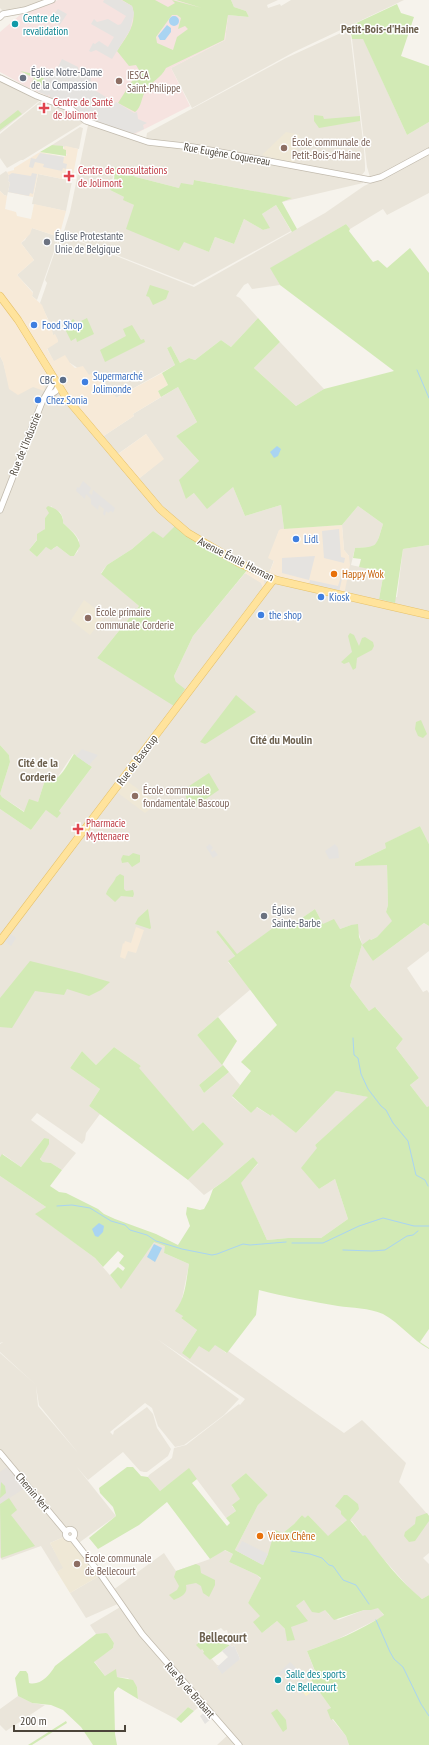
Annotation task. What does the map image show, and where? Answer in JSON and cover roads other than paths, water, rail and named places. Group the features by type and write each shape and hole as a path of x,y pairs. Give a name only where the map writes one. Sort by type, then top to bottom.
{"main road":[{"name":"Avenue Émile Herman","path":"0,296 18,320 64,396 99,440 163,512 191,536 226,556 274,579 429,615"},
{"path":"226,556 235,563 262,577 265,583 263,593"},
{"name":"Rue de Bascoup","path":"0,941 274,579"}],"street":[{"path":"0,16 3,14 25,10 52,0"},
{"name":"Rue Eugène Coquereau","path":"0,78 37,96 71,109 86,121 148,142 193,147 370,180 381,177 429,151"},
{"name":"Rue de l'Industrie","path":"0,510 44,400 56,384"},
{"name":"Rue de l'Industrie","path":"44,400 53,395 64,396"},
{"name":"Chemin Vert","path":"0,1453 66,1532 70,1530 74,1531 72,1538"},
{"name":"Rue Ry de Brabant","path":"72,1538 101,1574 142,1634 239,1745"}],"water":[{"path":"174,16 179,21 174,26 169,21"},
{"path":"167,25 171,28 171,32 165,40 160,40 158,36"},
{"path":"277,446 281,449 278,456 274,458 270,452"},
{"path":"99,1223 104,1226 103,1232 98,1237 95,1236 92,1229"},
{"path":"154,1244 162,1248 155,1262 147,1257"}],"waterway":[{"path":"417,370 429,398"},
{"path":"353,1038 354,1055 358,1058 361,1074 368,1089 386,1110 393,1123 408,1141 416,1175 425,1180 428,1186"},
{"path":"57,1206 72,1205 90,1208 111,1221 125,1225 130,1230 147,1235 156,1241 182,1249 212,1255 243,1244 250,1245 286,1242"},
{"path":"292,1243 323,1243 359,1226 383,1218 414,1226 429,1226"},
{"path":"343,1250 385,1250 418,1231"},
{"path":"291,1551 310,1554 322,1558 329,1565 333,1566 343,1580 356,1585 369,1604"},
{"path":"376,1620 390,1652 394,1659 403,1667 421,1704 429,1716"}],"place":[{"name":"Centre de revalidation","path":"15,24"},
{"name":"Église Notre-Dame de la Compassion","path":"23,78"},
{"name":"IESCA Saint-Philippe","path":"119,81"},
{"name":"Centre de Santé de Jolimont","path":"44,108"},
{"name":"École communale de Petit-Bois-d'Haine","path":"284,148"},
{"name":"Centre de consultations de Jolimont","path":"69,176"},
{"name":"Église Protestante Unie de Belgique","path":"47,242"},
{"name":"Food Shop","path":"34,325"},
{"name":"CBC","path":"63,380"},
{"name":"Supermarché Jolimonde","path":"85,382"},
{"name":"Chez Sonia","path":"38,400"},
{"name":"Lidl","path":"296,539"},
{"name":"Happy Wok","path":"334,574"},
{"name":"Kiosk","path":"321,597"},
{"name":"the shop","path":"261,615"},
{"name":"École primaire communale Corderie","path":"88,618"},
{"name":"École communale fondamentale Bascoup","path":"135,796"},
{"name":"Pharmacie Myttenaere","path":"78,829"},
{"name":"Église Sainte-Barbe","path":"264,916"},
{"name":"Vieux Chêne","path":"260,1536"},
{"name":"École communale de Bellecourt","path":"77,1564"},
{"name":"Salle des sports de Bellecourt","path":"278,1680"}],"district":[{"name":"Petit-Bois-d'Haine","path":"380,29"},
{"name":"Cité du Moulin","path":"281,740"},
{"name":"Cité de la Corderie","path":"38,770"},
{"name":"Bellecourt","path":"223,1637"}]}
